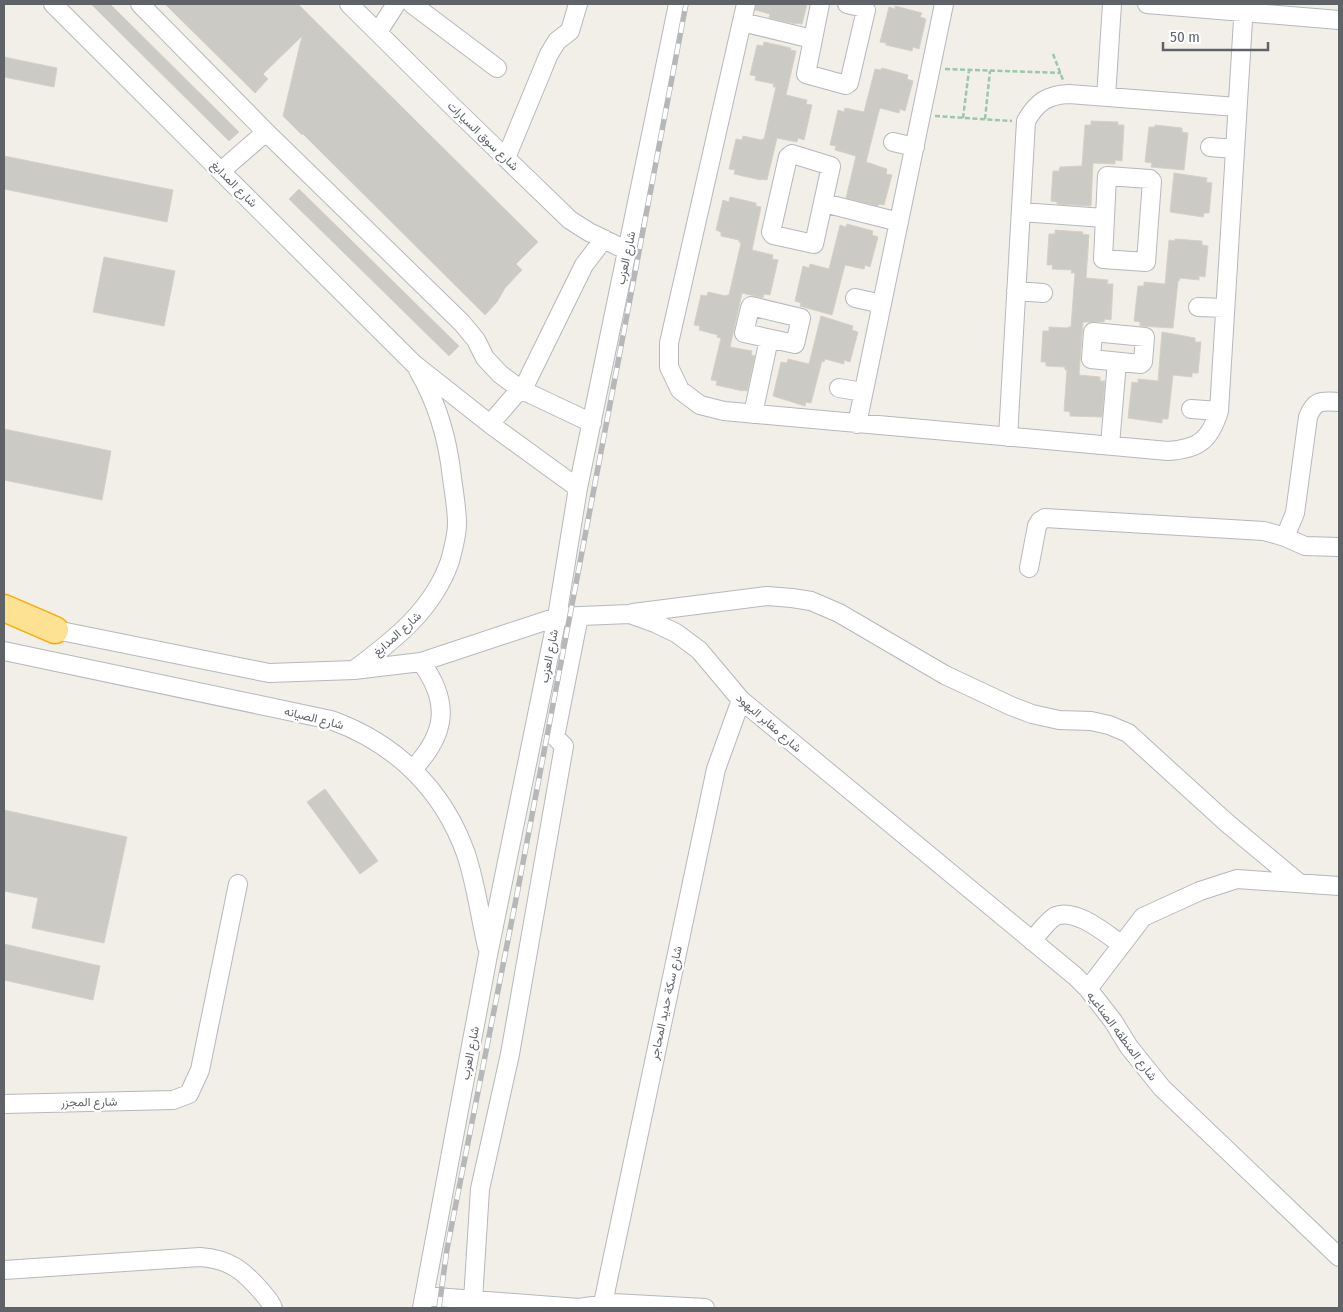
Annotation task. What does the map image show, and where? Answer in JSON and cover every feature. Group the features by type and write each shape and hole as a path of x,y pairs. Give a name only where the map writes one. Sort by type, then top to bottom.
{"highway":[{"path":"4,608 55,630"}],"street":[{"name":"شارع المدابغ","path":"53,4 414,364 490,424 578,488"},
{"path":"140,4 266,132 462,323 476,340 484,358 500,374 520,389 592,423"},
{"name":"شارع سوق السيارات","path":"349,4 570,220 628,251"},
{"path":"378,32 396,4"},
{"path":"412,4 497,68"},
{"path":"506,158 549,54 556,41 570,31 578,4"},
{"name":"شارع العزب","path":"423,1302 488,955 556,617 578,488 678,4"},
{"path":"746,4 669,342 669,367 680,390 700,405 724,411 1168,451 1186,450 1203,442 1214,428 1219,411 1244,8"},
{"path":"820,4 806,74 848,85 866,10 848,4"},
{"path":"856,424 944,4"},
{"path":"1106,97 1112,4"},
{"path":"1147,4 1306,11 1339,20"},
{"path":"742,22 812,39"},
{"path":"1008,437 1026,121 1033,109 1043,100 1056,95 1069,94 1237,107"},
{"path":"221,171 266,132"},
{"path":"892,142 914,147"},
{"path":"1210,147 1234,149"},
{"path":"789,155 832,166 824,203 814,244 771,234 789,155"},
{"path":"1107,176 1151,179 1146,262 1103,259 1104,218 1107,176"},
{"path":"824,203 899,222"},
{"path":"1021,212 1104,218"},
{"path":"490,424 527,381 584,265 604,239"},
{"path":"1016,291 1044,293"},
{"path":"856,298 882,304"},
{"path":"1198,307 1225,308"},
{"path":"753,414 769,339"},
{"path":"1110,446 1117,362"},
{"name":"شارع المدابغ","path":"354,670 400,634 423,611 440,584 449,562 455,539 457,524 447,440 433,399 414,364"},
{"path":"839,388 863,392"},
{"path":"1285,538 1294,513 1308,417 1311,408 1316,403 1323,401 1339,402"},
{"path":"1191,409 1219,411"},
{"path":"1029,568 1037,526 1045,518 1264,531 1305,546 1339,547"},
{"path":"630,614 767,596 810,601 832,610 945,676 997,700 1032,714 1059,720 1091,721 1109,725 1128,733 1227,824 1299,883"},
{"name":"شارع مقابر اليهود","path":"556,617 630,614 655,622 676,633 699,650 740,700 824,770"},
{"path":"473,1300 480,1189 510,1054 564,746 555,737 579,616"},
{"path":"4,619 269,672 354,670 421,662 556,617"},
{"name":"شارع الصيانه","path":"4,651 331,720 349,726 374,740 413,769 439,800 450,817 459,836 472,876 488,955"},
{"path":"413,769 427,754 436,737 440,717 440,697 433,678 421,662"},
{"name":"شارع سكة حديد المحاجر","path":"602,1306 716,769 740,700"},
{"name":"شارع المنطقه الصناعيه","path":"824,770 1088,989 1113,1021 1129,1048 1162,1088 1339,1257"},
{"path":"1088,989 1143,917 1200,891 1237,879 1339,886"},
{"name":"شارع المجزر","path":"4,1104 174,1100 190,1094 200,1070 238,884"},
{"path":"1032,941 1055,916 1070,913 1121,944"},
{"path":"4,1270 200,1257 214,1258 239,1269 254,1283 273,1308"},
{"path":"423,1302 456,1303 473,1300 579,1308 602,1306 705,1308"}],"path":[{"path":"1052,54 1069,94"},
{"path":"931,69 1060,73"},
{"path":"963,118 968,70"},
{"path":"985,119 990,71"},
{"path":"921,115 1026,121"}],"building":[{"path":"91,4 110,4 239,132 229,141"},
{"path":"165,4 298,4 538,242 516,264 522,270 505,288 497,302 485,315 283,116 302,36 263,74 268,79 255,93"},
{"path":"756,4 807,4 802,24 796,24 769,18 770,14 755,10"},
{"path":"895,6 922,13 920,17 926,19 919,49 913,47 912,51 880,42 889,7 895,9"},
{"path":"764,42 791,48 790,50 796,51 786,95 807,100 806,104 812,105 804,140 798,138 797,142 777,138 767,180 761,180 734,174 735,170 729,169 736,139 742,140 743,136 764,139 776,87 773,87 774,84 755,80 756,76 750,75 757,45 763,46"},
{"path":"4,57 57,68 54,87 4,77"},
{"path":"882,68 908,75 907,79 913,81 905,111 900,109 899,113 880,108 879,111 866,162 887,169 886,174 892,175 884,205 879,204 878,206 846,198 856,156 835,150 836,146 830,145 838,110 844,112 845,108 864,112 875,69 881,70"},
{"path":"1091,121 1118,122 1118,125 1124,125 1122,161 1115,160 1115,164 1093,163 1091,206 1057,204 1057,202 1051,201 1053,171 1059,171 1060,167 1082,166 1085,125 1091,125"},
{"path":"1155,125 1182,128 1182,132 1188,133 1184,170 1151,167 1152,163 1145,162 1149,127 1155,127"},
{"path":"4,156 173,190 167,222 4,189"},
{"path":"1174,173 1207,178 1206,182 1212,183 1209,213 1204,213 1203,217 1170,212"},
{"path":"299,189 459,346 449,356 289,199"},
{"path":"730,197 756,203 756,206 761,207 752,250 773,255 772,259 778,260 770,295 764,294 763,298 742,293 730,347 752,351 751,355 755,356 747,391 716,385 717,381 711,380 721,338 717,337 718,335 699,330 700,326 694,325 701,295 707,296 708,292 729,295 741,243 739,240 721,236 721,232 716,230 723,200 729,202"},
{"path":"847,224 873,231 872,235 878,237 870,267 865,265 864,269 845,265 832,315 800,306 801,303 795,301 803,266 809,268 810,264 829,269 840,225 846,227"},
{"path":"1055,230 1083,232 1082,234 1089,235 1086,278 1108,280 1107,284 1113,284 1111,320 1083,322 1079,375 1100,377 1100,381 1105,381 1102,417 1070,416 1070,412 1064,411 1067,370 1065,370 1065,367 1046,366 1046,362 1041,362 1043,331 1049,331 1049,327 1071,327 1075,273 1071,273 1072,270 1052,269 1053,265 1047,265 1049,234 1055,234"},
{"path":"1175,239 1202,241 1202,245 1208,246 1205,277 1199,276 1199,280 1180,278 1178,281 1173,328 1140,326 1140,322 1134,321 1138,286 1144,286 1144,282 1165,284 1169,240 1175,241"},
{"path":"104,257 175,271 164,326 93,312"},
{"path":"821,316 853,326 852,330 858,332 850,362 844,360 844,364 825,359 824,362 822,361 811,403 806,402 805,406 773,396 781,362 787,363 788,359 809,364"},
{"path":"1162,332 1195,338 1195,342 1201,342 1198,373 1192,373 1192,377 1173,375 1168,419 1162,419 1162,423 1128,418 1132,382 1138,383 1138,379 1158,381"},
{"path":"4,429 111,451 102,500 4,480"},
{"path":"325,789 378,861 360,874 307,802"},
{"path":"4,810 127,837 104,943 32,928 38,898 4,891"},
{"path":"4,944 100,966 93,1000 4,980"}],"railway":[{"path":"439,1308 447,1249 518,889 686,4"}]}
